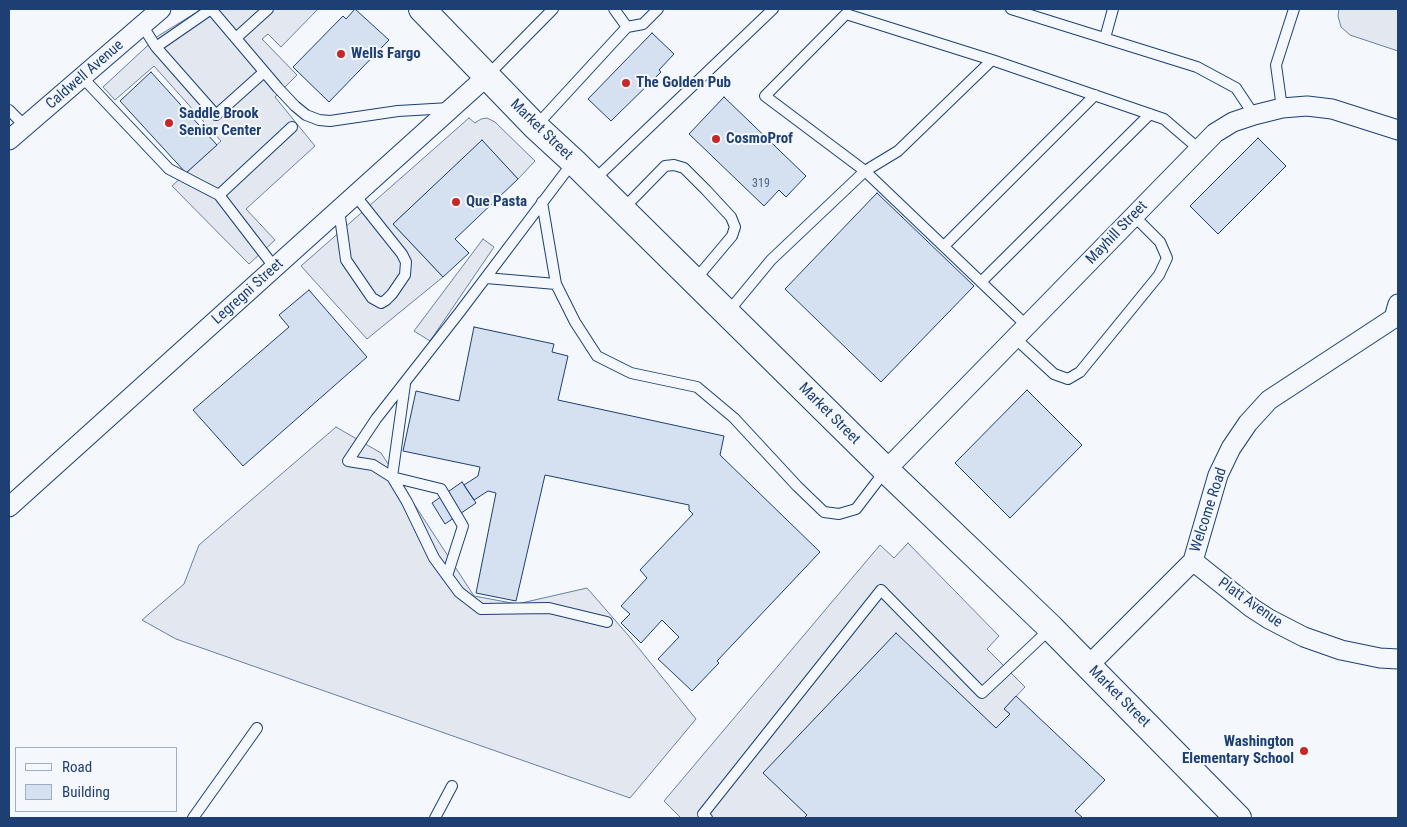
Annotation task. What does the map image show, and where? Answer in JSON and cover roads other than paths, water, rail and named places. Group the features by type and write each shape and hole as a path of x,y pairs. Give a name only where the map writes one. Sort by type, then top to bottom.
{"main road":[{"name":"Market Street","path":"427,11 486,77 886,470 1051,628 1229,815"}],"street":[{"name":"Caldwell Avenue","path":"9,140 161,9"},
{"name":"Legregni Street","path":"9,507 486,77"},
{"name":"Mayhill Street","path":"886,470 1215,133 1233,122 1254,115 1282,108 1307,106 1332,109 1398,130"},
{"name":"Welcome Road","path":"1088,666 1193,561 1218,476 1231,448 1248,423 1269,400 1397,314"},
{"name":"Platt Avenue","path":"1193,561 1268,619 1304,637 1341,650 1380,658 1398,659"}],"lane":[{"path":"156,47 211,9 266,74 295,106 306,115 330,122 398,111 453,108"},
{"path":"236,38 268,9"},
{"path":"486,77 553,9"},
{"path":"614,9 627,27"},
{"path":"536,126 627,27 643,24 658,9"},
{"path":"593,181 773,9"},
{"path":"1011,9 1042,13 1105,38 1197,67 1236,88 1254,115"},
{"path":"1105,38 1113,9"},
{"path":"1282,108 1276,65 1294,9"},
{"path":"1134,216 1160,242 1167,258 1159,275 1080,372 1068,380 1054,374 981,282 865,171 765,96 846,14 992,60 1164,119 1199,149"},
{"path":"142,25 156,47 216,115 266,74"},
{"path":"727,313 771,260 865,171 898,151 992,60"},
{"path":"82,77 169,170 220,195 275,268"},
{"path":"944,246 1095,95"},
{"path":"9,110 25,126"},
{"path":"981,282 1150,114"},
{"path":"220,195 292,127"},
{"path":"447,576 464,526 441,489 392,476 373,465 348,461 376,419 405,384 574,162"},
{"path":"622,210 665,166 674,165 684,168 731,216 735,227 732,236 694,281"},
{"path":"339,210 346,260 372,298 381,303 392,294 405,275 406,262 402,254 355,196"},
{"path":"542,202 556,284 575,322 597,356 631,374 697,387 734,418 797,486 824,512 839,514 856,508 886,470"},
{"path":"486,278 556,284"},
{"path":"405,384 392,476 434,558 459,592 481,610 549,608 607,622"},
{"path":"707,818 703,814 881,590 982,693 1051,628"},
{"path":"193,818 257,728"},
{"path":"435,818 452,786"}],"place":[{"name":"Wells Fargo","path":"341,54"},
{"name":"The Golden Pub","path":"626,83"},
{"name":"Saddle Brook Senior Center","path":"169,123"},
{"name":"CosmoProf","path":"716,139"},
{"name":"Que Pasta","path":"456,202"},
{"name":"Washington Elementary School","path":"1304,751"}]}
